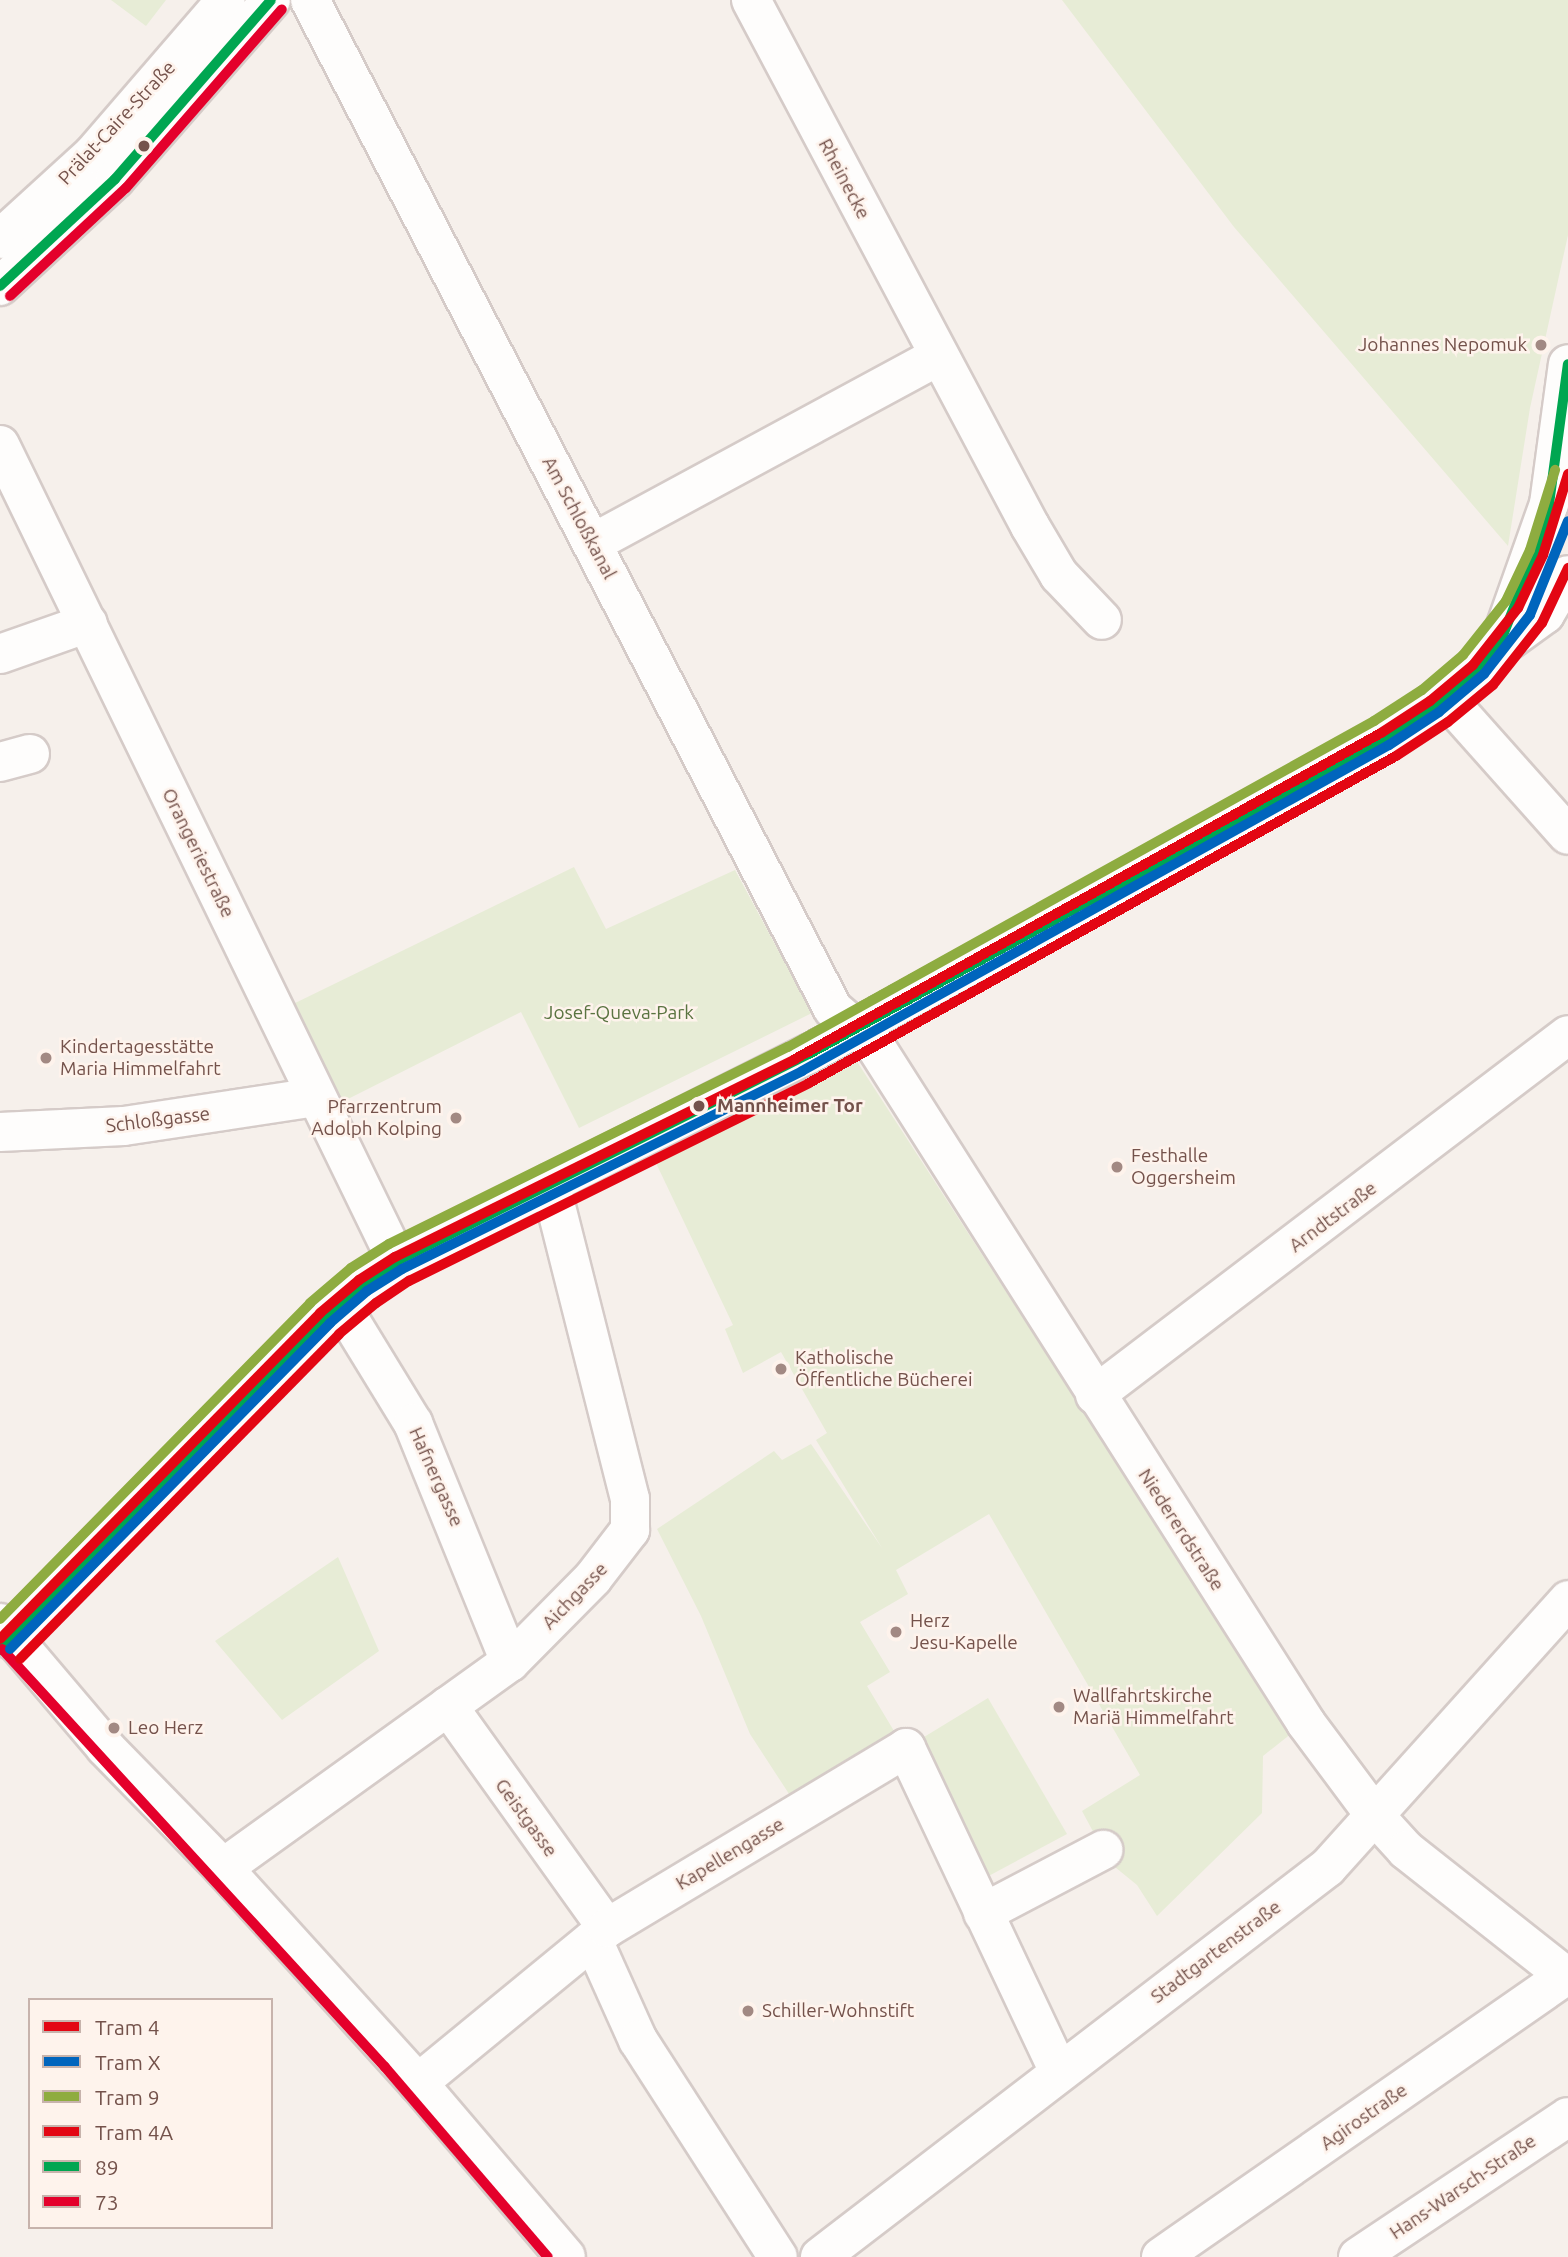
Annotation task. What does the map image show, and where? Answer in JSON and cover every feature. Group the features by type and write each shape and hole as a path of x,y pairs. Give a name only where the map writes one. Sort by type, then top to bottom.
{"street":[{"name":"Prälat-Caire-Straße","path":"0,239 93,154 226,0"},
{"name":"Prälat-Caire-Straße","path":"0,286 115,178 271,0"},
{"name":"Am Schloßkanal","path":"310,0 451,278 593,542 833,1010 856,1029"},
{"name":"Rheinecke","path":"751,0 939,356 1059,575 1102,620"},
{"path":"593,542 939,356"},
{"path":"1498,648 1549,504 1568,364"},
{"name":"Orangeriestraße","path":"0,445 397,1261"},
{"path":"566,2257 418,2083 223,1868 105,1747 6,1631 340,1304 397,1261 856,1029 1373,745 1446,698 1498,648 1545,614 1568,575"},
{"path":"0,654 88,623"},
{"path":"1446,698 1568,835"},
{"name":"Niedererdstraße","path":"856,1029 874,1044 1306,1723 1376,1817 1406,1850 1567,1977"},
{"name":"Arndtstraße","path":"1095,1395 1568,1035"},
{"name":"Schloßgasse","path":"0,1132 124,1126 316,1097"},
{"name":"Aichgasse","path":"223,1868 510,1661 624,1543 632,1516 550,1182"},
{"name":"Hafnergasse","path":"340,1304 413,1423 510,1661"},
{"name":"Stadtgartenstraße","path":"820,2257 1328,1867 1376,1817 1568,1600"},
{"name":"Geistgasse","path":"448,1706 600,1934 638,2040 778,2257"},
{"name":"Kapellengasse","path":"418,2083 600,1934 906,1748 1059,2071"},
{"path":"983,1913 1103,1850"},
{"name":"Agirostraße","path":"1161,2257 1567,1977"},
{"name":"Hans-Warsch-Straße","path":"1359,2257 1568,2117"}],"green space":[{"path":"111,0 166,0 146,26"},
{"path":"1062,0 1568,0 1568,235 1530,408 1508,546 1234,227"},
{"name":"Josef-Queva-Park","path":"574,867 606,929 735,870 812,1013 579,1128 521,1012 336,1105 289,1006"},
{"path":"854,1057 1292,1733 1263,1756 1262,1813 1157,1916 1137,1885 1110,1863 1082,1811 1140,1775 989,1514 896,1570 908,1594 860,1622 890,1672 867,1686 894,1731 791,1797 750,1734 701,1616 657,1529 774,1451 782,1460 811,1444 882,1548 816,1440 827,1433 781,1352 743,1373 725,1329 733,1325 655,1161"},
{"path":"338,1557 379,1651 282,1720 215,1641"},
{"path":"988,1698 1067,1834 970,1886 906,1748"}],"tram line":[{"name":"9","path":"0,1619 310,1303 351,1268 389,1244 788,1047 1374,721 1422,690 1463,655 1506,601 1530,550 1555,470"},
{"name":"4","path":"0,1639 320,1313 359,1280 395,1257 795,1059 1381,733 1430,701 1473,665 1518,608 1543,555 1568,474"},
{"name":"X","path":"10,1649 330,1323 367,1291 402,1269 802,1071 1389,745 1439,712 1484,674 1530,615 1568,521"},
{"name":"4A","path":"20,1659 339,1334 376,1303 409,1281 809,1083 1396,756 1448,722 1493,685 1542,623 1568,568"}],"transit line":[{"name":"89","path":"0,286 115,179 271,0"},
{"name":"73","path":"10,296 126,188 282,9"},
{"name":"89","path":"0,1650 315,1327 397,1261 809,1054 1373,745 1446,698 1498,648 1536,551 1549,504 1568,364"},
{"name":"73","path":"2,1649 385,2067 548,2257"}],"place":[{"name":"Johannes Nepomuk","path":"1541,345"},
{"name":"Kindertagesstätte Maria Himmelfahrt","path":"46,1058"},
{"name":"Mannheimer Tor","path":"699,1106"},
{"name":"Pfarrzentrum Adolph Kolping","path":"456,1118"},
{"name":"Festhalle Oggersheim","path":"1117,1167"},
{"name":"Katholische Öffentliche Bücherei","path":"781,1369"},
{"name":"Herz Jesu-Kapelle","path":"896,1632"},
{"name":"Wallfahrtskirche Mariä Himmelfahrt","path":"1059,1707"},
{"name":"Leo Herz","path":"114,1728"},
{"name":"Schiller-Wohnstift","path":"748,2011"}]}
